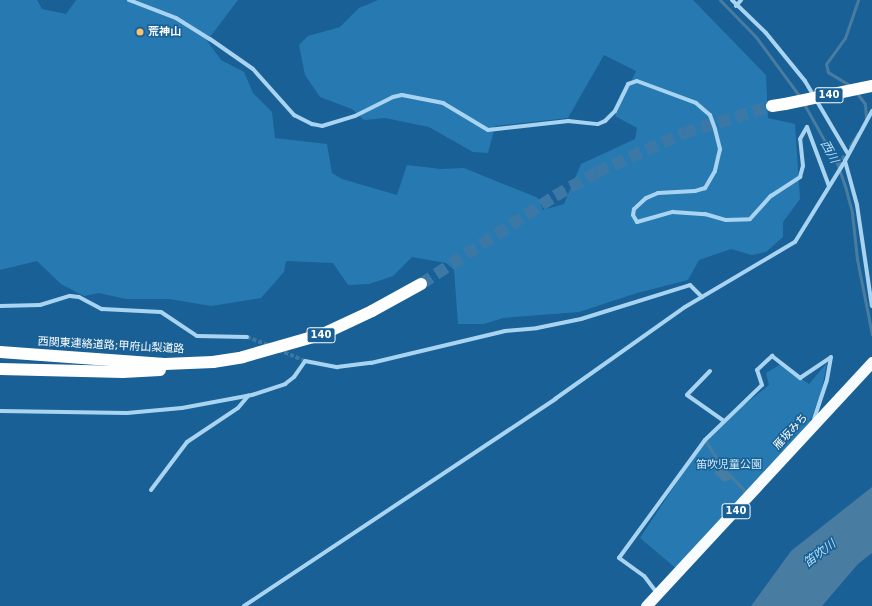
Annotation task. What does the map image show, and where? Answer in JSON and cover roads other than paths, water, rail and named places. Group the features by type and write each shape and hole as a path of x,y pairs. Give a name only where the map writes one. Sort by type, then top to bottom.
{"highway":[{"name":"140","path":"772,106 872,86"},
{"name":"西関東連絡道路;甲府山梨道路","path":"0,352 165,364 213,362 269,351 324,334 366,314 421,284"},
{"path":"0,345 165,364"},
{"path":"0,369 123,372 213,362"},
{"name":"雁坂みち","path":"646,606 872,362"}],"street":[{"path":"129,0 176,18 210,39 253,69 294,115 312,124 322,126 355,116 393,97 402,96 443,103 488,130 568,121 598,124 605,121 615,111 628,84 637,81 696,103 710,115 720,149 713,175 704,188 695,191 658,194 646,198 634,209 633,215 637,222 674,212 704,214 726,220 750,219 770,196 800,177 803,166 800,139 807,127 830,186"},
{"path":"732,0 736,6 766,33 805,81 848,154"},
{"path":"736,6 741,0"},
{"path":"244,606 542,408 702,297 794,242 830,186 872,111"},
{"path":"845,160 857,205 872,306"},
{"path":"0,411 154,412 248,396 285,384 294,377 304,361 337,367 371,363 505,331 537,328 581,319 690,285 702,297"},
{"path":"0,306 40,305 70,296 79,297 102,309 151,309 161,312 197,336 247,337"},
{"path":"658,594 644,576 619,558 705,440 762,384 757,370 772,356 800,378 831,357 827,380 814,419 816,424"},
{"path":"710,372 687,394 724,421"},
{"path":"151,490 186,442 238,408 248,396"}],"water":[{"path":"721,466 733,478 724,482 714,473"},
{"name":"笛吹川","path":"872,487 872,553 858,564 822,606 751,606 791,551"}],"waterway":[{"name":"西川","path":"720,0 756,37 800,97"},
{"path":"851,86 828,72 826,64 845,38 858,0"},
{"path":"856,92 865,104 866,119"},
{"name":"西川","path":"804,104 837,163 845,186 852,213 857,259 872,335"},
{"path":"850,146 858,133"},
{"path":"838,165 843,156"},
{"path":"705,440 721,466 745,491 744,493"}],"tunnel":[{"path":"421,284 555,196 597,172 684,133 772,106"},
{"path":"247,337 271,346"},
{"path":"279,350 305,361"}],"place":[{"name":"荒神山","path":"140,32"}],"park label":[{"name":"笛吹児童公園","path":"729,465"}]}
